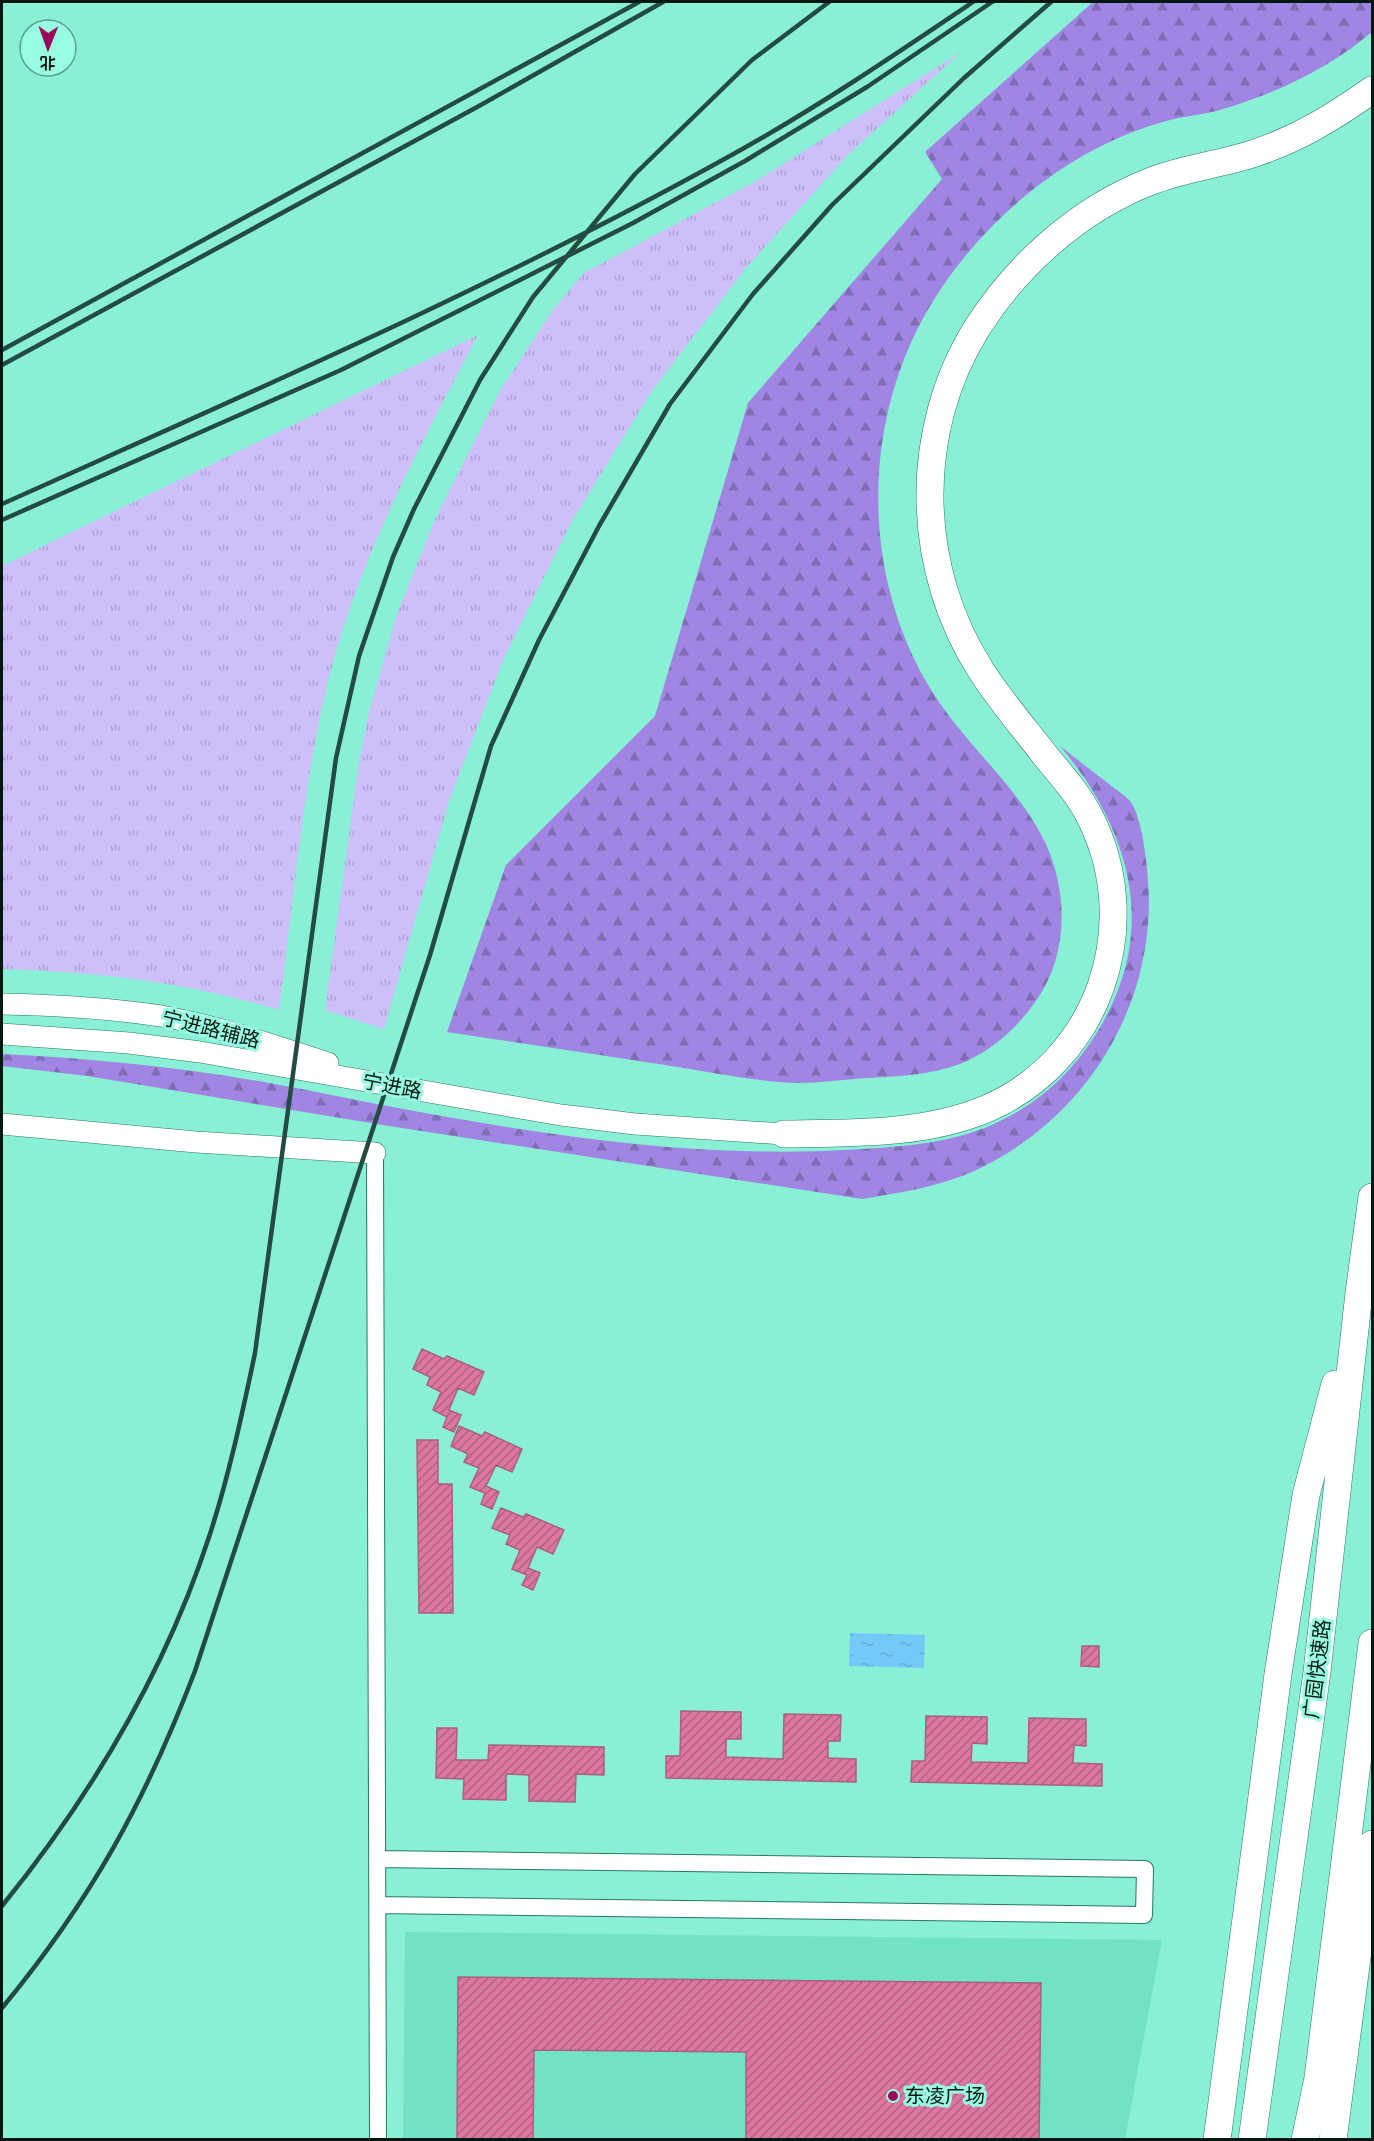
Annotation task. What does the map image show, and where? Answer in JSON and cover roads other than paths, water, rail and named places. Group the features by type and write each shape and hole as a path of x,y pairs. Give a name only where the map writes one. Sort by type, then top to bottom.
{"highway":[{"path":"784,1134 914,1127 952,1121 988,1108 1022,1089 1064,1050 1096,1002 1109,966 1114,928 1112,890 1105,852 1090,817 1071,784 982,672 960,632 943,588 933,543 929,497 932,451 942,405 959,362 977,329 1022,270 1078,221 1110,201 1179,171 1264,150 1322,124 1372,90"},
{"name":"广园快速路","path":"1252,2139 1317,1672 1359,1293 1372,1197"},
{"path":"1217,2139 1278,1674 1306,1495 1359,1293"},
{"path":"1305,2139 1318,2078 1372,1643"},
{"path":"1333,2139 1372,1844"}],"street":[{"name":"宁进路辅路","path":"2,1004 102,1008 174,1019 220,1029 414,1091"},
{"name":"宁进路","path":"2,1034 69,1038 200,1052 414,1091 593,1119 784,1134"},
{"path":"2,1124 196,1142 375,1153 378,2139"},
{"path":"378,1859 1145,1869 1144,1915 378,1905"}],"water":[{"path":"850,1633 925,1635 924,1668 849,1666"}],"railway":[{"path":"2,350 639,2"},
{"path":"2,365 479,106 663,2"},
{"path":"2,1906 66,1821 123,1730 171,1634 192,1585 217,1512 235,1445 255,1353 336,758 359,656 393,557 414,509 480,380 533,297 635,174 752,60 829,2"},
{"path":"2,504 465,293 647,201 797,117 973,2"},
{"path":"2,520 341,370 633,223 745,161 867,87 992,2"},
{"path":"2,2008 63,1928 113,1848 156,1764 195,1671 430,955 491,746 539,640 599,526 670,404 753,294 832,205 964,78 1051,2"}],"place":[{"name":"东凌广场","path":"893,2096"}]}
